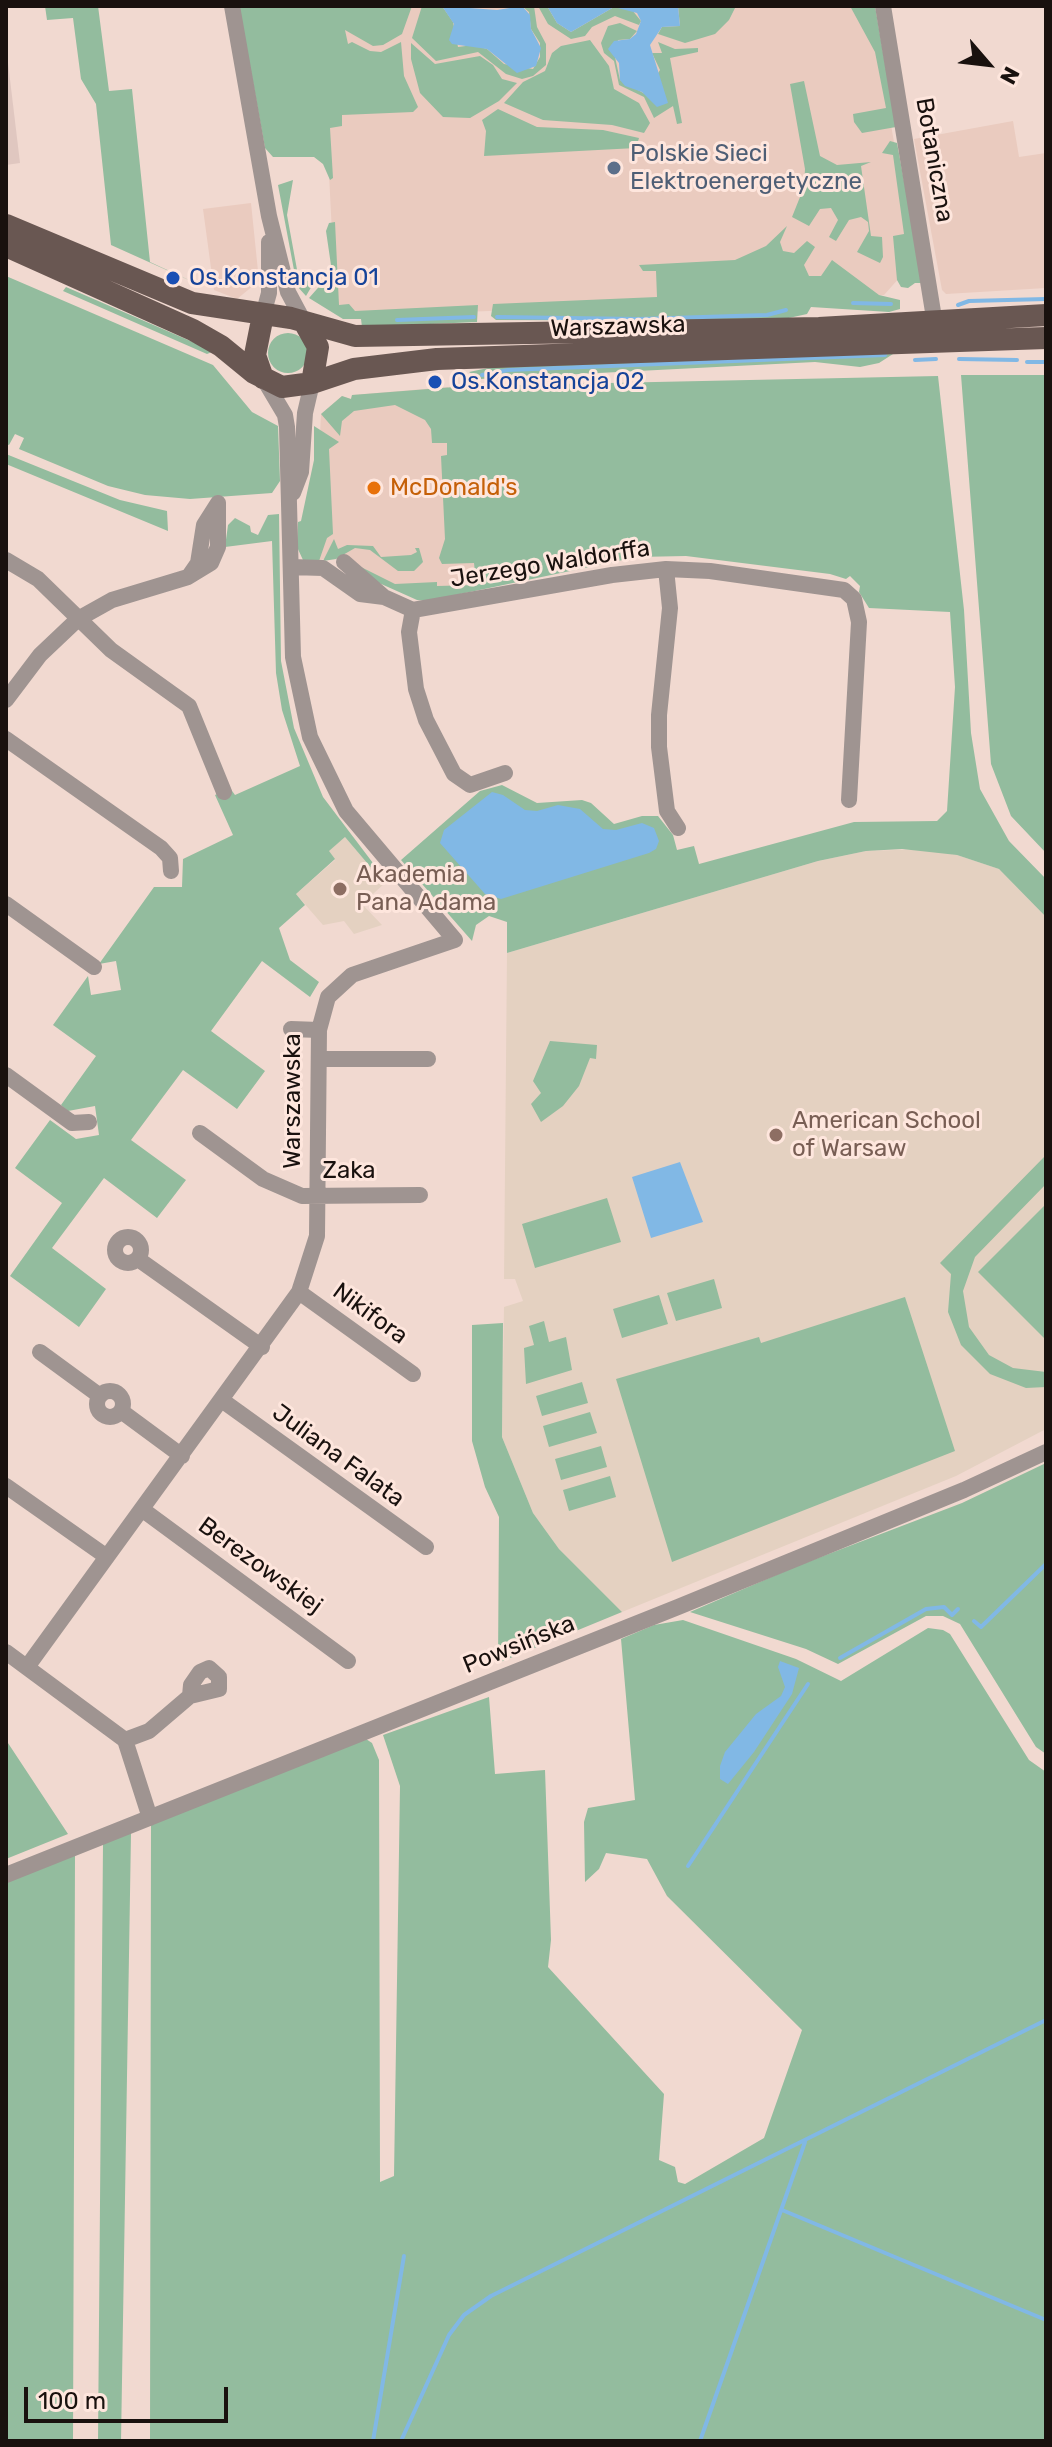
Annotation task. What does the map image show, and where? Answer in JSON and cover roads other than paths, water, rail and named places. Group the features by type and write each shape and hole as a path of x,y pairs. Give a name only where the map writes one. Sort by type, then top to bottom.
{"main road":[{"path":"6,225 173,297 212,308 263,315 304,322 318,347 312,383 282,387 263,378 255,355 263,315"},
{"name":"Warszawska","path":"6,246 193,330 263,378"},
{"name":"Warszawska","path":"304,322 342,334 374,337 935,324 1046,315"},
{"name":"Warszawska","path":"312,383 354,369 437,359 1046,338"}],"street":[{"path":"232,6 269,216 288,292 304,322"},
{"name":"Botaniczna","path":"883,6 935,324"},
{"path":"263,315 269,282 269,216"},
{"name":"Warszawska","path":"27,1667 223,1401 299,1292 316,1245 319,1030 328,997 345,979 377,964 455,940 346,811 317,754 296,680 291,498 285,415 263,378"},
{"name":"Warszawska","path":"291,498 301,472 304,414 312,383"},
{"path":"6,560 38,579 111,650 189,706 224,792"},
{"path":"344,562 384,597"},
{"path":"291,567 323,568 360,594 384,597 413,610 409,632 416,689 426,720 454,774 470,785 505,773"},
{"path":"666,569 670,608 659,715 659,747 667,811 678,828"},
{"name":"Jerzego Waldorffa","path":"413,610 612,575 666,569 753,576 844,590 850,593 858,611 849,800"},
{"path":"6,700 40,655 78,619 112,600 188,577"},
{"path":"6,739 161,848 170,858 171,871"},
{"path":"6,904 94,967"},
{"path":"291,1029 319,1030"},
{"path":"319,1059 428,1059"},
{"path":"6,1075 72,1123 89,1122"},
{"name":"Zaka","path":"200,1133 263,1179 302,1196 420,1195"},
{"path":"138,1259 262,1347"},
{"name":"Nikifora","path":"299,1292 413,1374"},
{"path":"40,1352 100,1396 111,1391 120,1395 121,1411 182,1456"},
{"name":"Juliana Falata","path":"223,1401 426,1547"},
{"name":"Powsińska","path":"6,1875 964,1490 1046,1452"},
{"path":"6,1486 107,1557"},
{"name":"Berezowskiej","path":"143,1510 348,1661"},
{"path":"6,1652 125,1740 150,1818"},
{"path":"125,1740 149,1731 190,1696"}],"water":[{"path":"442,6 497,10 522,6 530,15 531,29 541,48 536,66 517,73 487,49 452,44 449,40 454,24"},
{"path":"547,6 678,6 680,26 662,27 650,45 668,103 657,107 642,92 625,86 620,80 619,63 608,49 614,41 630,39 636,34 641,21 637,13 614,7 571,32 557,23"},
{"path":"492,792 503,795 525,810 537,811 558,805 580,809 603,829 616,830 642,823 654,828 659,841 656,849 649,853 501,899 485,894 440,843 444,830"},
{"path":"680,1162 703,1222 651,1238 632,1177"},
{"path":"780,1661 799,1668 792,1694 754,1752 728,1784 720,1779 725,1752 756,1714 781,1696 785,1687 778,1667"}],"waterway":[{"path":"958,305 969,301 1046,299"},
{"path":"853,303 891,304"},
{"path":"497,317 639,319 767,315 786,310"},
{"path":"397,320 474,317"},
{"path":"482,375 508,370 885,355"},
{"path":"915,360 936,359"},
{"path":"959,359 1017,360"},
{"path":"1027,362 1046,362"},
{"path":"974,1621 981,1627 1046,1564"},
{"path":"840,1658 926,1609 944,1607 952,1615 958,1609"},
{"path":"688,1866 808,1684"},
{"path":"401,2441 449,2335 464,2315 491,2296 1046,2020"},
{"path":"700,2441 805,2142"},
{"path":"782,2210 1046,2320"},
{"path":"373,2441 404,2256"}],"place":[{"name":"Polskie Sieci Elektroenergetyczne","path":"614,168"},
{"name":"Os.Konstancja 01","path":"173,278"},
{"name":"Os.Konstancja 02","path":"435,382"},
{"name":"McDonald's","path":"374,488"},
{"name":"Akademia Pana Adama","path":"340,889"},
{"name":"American School of Warsaw","path":"776,1135"}]}
